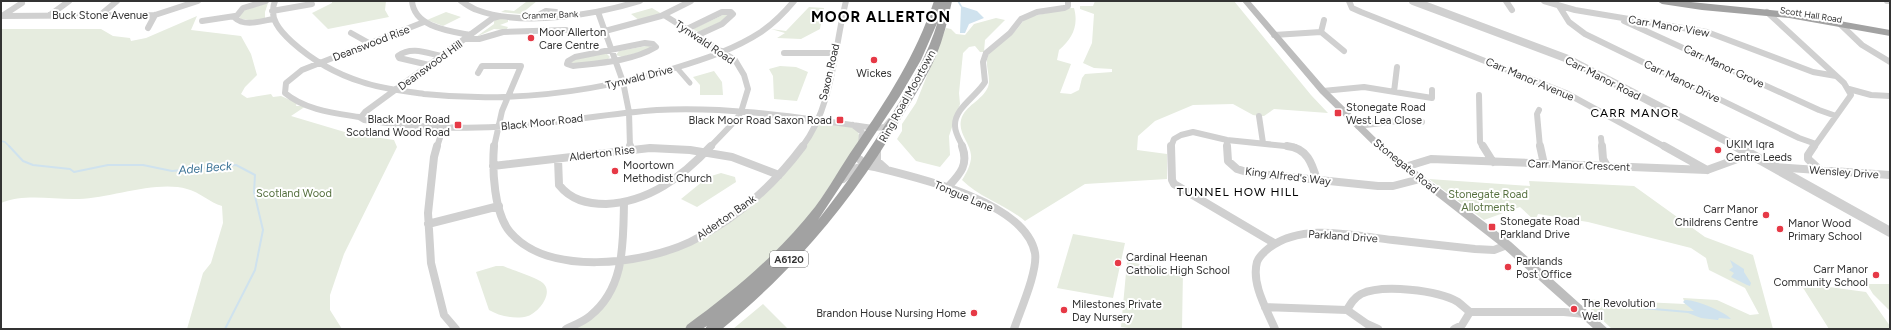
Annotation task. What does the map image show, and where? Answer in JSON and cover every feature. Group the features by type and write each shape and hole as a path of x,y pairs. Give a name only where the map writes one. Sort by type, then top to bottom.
{"highway":[{"name":"Ring Road Moortown","path":"858,151 911,71 928,34 939,1"},
{"name":"Ring Road Moortown","path":"866,165 881,145 930,57 947,1"},
{"name":"Scott Hall Road","path":"1662,1 1708,8 1767,12 1839,23 1890,33"},
{"name":"Scott Hall Road","path":"1683,1 1784,11 1890,30"},
{"name":"A6120","path":"692,329 756,279 789,246 838,184 858,151"},
{"name":"A6120","path":"712,329 749,299 794,255 830,213 866,165"}],"main road":[{"name":"Stonegate Road","path":"1246,1 1323,91 1358,126 1420,180 1507,245 1602,329"}],"street":[{"path":"50,15 69,1"},
{"path":"99,16 117,1"},
{"name":"Buck Stone Avenue","path":"1,16 155,15 198,1"},
{"path":"202,21 235,16 246,6 266,1"},
{"path":"235,16 238,20 243,22 260,22 273,19 272,11 275,1"},
{"path":"412,1 411,6 424,22 468,37 479,39 503,32 566,30"},
{"name":"Cranmer Bank","path":"461,1 474,8 500,16 534,17 558,17 598,12 640,1"},
{"path":"605,31 631,26 664,15 691,1"},
{"name":"Tynwald Drive","path":"273,19 285,35 304,54 337,73 364,82 397,89 465,97 506,96 555,93 623,82 677,68 723,52 768,27 788,9 794,1"},
{"name":"Saxon Road","path":"818,120 829,80 846,1"},
{"name":"Carr Manor Avenue","path":"1349,1 1352,8 1566,93 1707,170"},
{"name":"Carr Manor Road","path":"1413,1 1568,59 1751,154 1890,232"},
{"path":"1506,1 1512,10"},
{"name":"Carr Manor View","path":"1544,1 1559,6 1707,32 1813,72 1836,76"},
{"path":"948,186 961,173 966,156 955,127 956,119 960,111 985,82 983,62 986,53 1010,33 1021,19 1037,12 1064,8 1068,6 1068,2"},
{"path":"1,16 22,3"},
{"path":"272,11 312,4"},
{"name":"Carr Manor Drive","path":"1559,6 1562,15 1578,30 1799,138 1816,144"},
{"path":"598,12 623,82 629,112 630,149"},
{"path":"687,29 722,12 731,12 733,14 732,17 723,23 698,35"},
{"path":"1767,12 1849,89 1851,95 1848,100 1808,155 1808,159 1820,171"},
{"path":"148,28 155,15"},
{"name":"Tynwald Road","path":"558,159 559,185 569,196 595,204 624,203 646,197 664,188 705,152 736,120 742,111 747,98 748,84 743,70 735,60 698,35 664,15"},
{"name":"Deanswood Hill","path":"361,117 493,18 500,16"},
{"name":"Carr Manor Grove","path":"1613,16 1836,116"},
{"path":"1321,32 1324,20"},
{"name":"Deanswood Rise","path":"318,63 424,22"},
{"path":"1839,23 1844,30 1854,38 1890,62"},
{"path":"1653,33 1653,28 1660,24"},
{"path":"1274,35 1321,32 1344,51"},
{"path":"351,33 369,44"},
{"path":"645,43 651,43 656,46 655,49 650,51 614,60 573,66 567,64 572,58 645,43"},
{"path":"429,65 399,58 398,56 403,52 412,50 441,56"},
{"path":"784,53 834,53"},
{"name":"Black Moor Road","path":"318,63 302,70 291,78 285,86 285,94 293,99 315,107 377,122 443,128 498,127 629,112 692,109 742,111 853,125 877,123"},
{"name":"Alderton Bank","path":"478,73 482,66 521,66 506,96 498,127 493,166 499,206 510,232 523,245 540,253 564,260 586,262 622,260 650,256 690,242 712,230 751,202 779,175 804,144 818,120"},
{"path":"1394,92 1397,67"},
{"path":"677,68 690,83"},
{"path":"1323,91 1364,87 1432,98 1432,90"},
{"path":"1849,89 1865,94 1890,96"},
{"path":"1479,95 1480,142 1493,162"},
{"path":"1539,110 1537,114 1541,153 1544,164"},
{"name":"Black Moor Road","path":"853,125 877,123 884,127 899,113"},
{"path":"1259,116 1264,143"},
{"path":"1358,126 1397,121 1422,122"},
{"path":"877,123 880,131 881,145 877,161 883,168 890,171"},
{"path":"838,184 854,169 866,165 857,157 862,139 862,132 853,125"},
{"path":"443,128 434,157 431,175 428,224 431,263 444,315 456,329"},
{"path":"1274,243 1174,184 1172,180 1171,147 1174,140 1181,135 1193,132 1212,135 1227,140 1289,146 1304,151 1309,155 1317,180"},
{"path":"1601,138 1603,159 1607,166"},
{"name":"King Alfred's Way","path":"1227,140 1228,160 1237,169 1250,173 1378,186 1393,186 1420,180"},
{"name":"Alderton Rise","path":"493,166 630,149 650,148 705,152 732,158 779,175"},
{"name":"Carr Manor Crescent","path":"1405,167 1431,159 1707,170 1751,154"},
{"name":"Tongue Lane","path":"866,165 948,186 1000,211 1020,226 1032,243 1035,253 1032,273 1014,329"},
{"name":"Wensley Drive","path":"1775,167 1890,175"},
{"path":"566,329 589,317 605,303 616,284 622,260 624,203"},
{"path":"428,224 499,206"},
{"name":"Parkland Drive","path":"1275,329 1265,307 1258,285 1257,263 1263,253 1274,243 1286,238 1302,234 1326,233 1475,249 1494,250 1507,245"},
{"path":"1347,310 1354,299 1369,292 1388,289 1420,292 1440,296 1458,302 1470,312 1564,312 1585,314"},
{"path":"1564,312 1573,303"},
{"path":"1265,307 1347,310 1366,324 1378,329"},
{"path":"1454,329 1462,325 1470,312"}],"green space":[{"path":"332,1 386,1 385,10 389,17 328,29 312,13 332,3"},
{"path":"519,1 537,1 521,14 501,12 505,10 514,11 526,2"},
{"path":"1095,1 1234,1 1311,95 1328,113 1274,109 1264,116 1259,116 1253,115 1233,104 1193,105 1155,121 1138,136 1137,150 1167,154 1167,179 1085,184 1025,221 1010,210 977,192 962,180 971,161 971,155 969,146 961,129 961,120 966,110 982,96 988,87 988,55 998,44 1011,35 1029,17 1074,8 1076,21 1075,26 1071,37 1059,50 1057,60 1071,64 1060,93 1071,94 1079,90 1082,78 1085,74 1112,72 1112,69 1094,68 1083,63 1092,43 1094,14 1080,9 1080,6 1093,6"},
{"path":"268,3 265,18 258,21 241,19 239,17 242,11"},
{"path":"809,7 824,8 820,29 801,39 777,38 785,33 771,29 786,31"},
{"path":"652,8 662,14 640,21 631,14"},
{"path":"446,12 461,17 443,26 427,20"},
{"path":"727,13 729,18 698,32 693,29"},
{"name":"Scotland Wood","path":"197,16 191,30 241,36 251,54 257,75 245,87 241,94 247,98 271,94 273,97 281,96 297,103 296,106 306,106 291,116 348,133 394,140 397,147 344,254 330,295 330,310 342,329 187,329 203,273 211,263 223,223 222,206 192,190 175,187 162,187 92,198 20,198 1,203 1,29 101,29 113,36 130,38 131,41 146,38"},
{"path":"498,18 508,20 508,22 500,25 508,27 506,30 494,29 476,37 494,24 494,21"},
{"path":"996,18 1005,20 985,40 984,52 980,52 975,46 969,47 963,53 959,93 960,104 949,136 950,155 940,167 916,161 897,139 902,131 902,124 916,103 946,28 951,29 956,34 965,35 974,24"},
{"path":"652,45 651,49 622,57 616,55 619,51"},
{"path":"606,53 610,57 607,60 580,64 571,63 572,60"},
{"path":"780,66 796,67 808,72 797,101 774,99 773,76 769,69"},
{"path":"714,71 722,82 723,95 700,95 700,85 693,77"},
{"path":"818,120 853,125 858,132 860,139 852,153 789,246 692,329 566,329 605,303 622,260 690,242 751,202 789,165"},
{"path":"721,173 735,177 736,182 697,207 681,199 708,177"},
{"name":"Stonegate Road Allotments","path":"1429,179 1530,186 1529,181 1634,186 1705,237 1753,255 1773,329 1612,329 1580,299 1685,304 1683,298 1717,300 1750,315 1759,314 1745,288 1709,270 1706,258 1691,248 1588,222 1538,214 1535,221 1520,207 1484,220"},
{"path":"1073,234 1125,243 1113,298 1057,288"},
{"path":"1127,262 1183,270 1182,329 1136,329 1121,327"},
{"path":"496,266 503,266 531,276 543,283 546,287 546,297 537,311 528,316 518,318 503,316 489,310 476,272"},
{"path":"1800,283 1866,292 1890,326 1890,329 1829,329"},
{"path":"1867,284 1890,284 1890,311 1873,294"},
{"path":"763,304 788,329 733,329"}],"water":[{"path":"961,6 977,11 984,18 969,24 965,33 960,33"},
{"path":"1730,260 1744,269 1744,272 1751,283 1750,286 1731,277 1734,273 1729,270 1733,267"},
{"path":"1685,300 1710,306 1731,319 1719,318 1718,320 1701,318 1688,313 1687,311 1694,311 1683,302"}],"waterway":[{"path":"958,1 961,6"},
{"name":"Adel Beck","path":"1,141 5,142 9,146"},
{"name":"Adel Beck","path":"9,146 23,161 33,165 70,169 74,172 108,165 143,165 172,171 236,165 255,175 254,192 263,230 255,270 225,329"},
{"path":"1585,303 1688,312"}],"place":[{"name":"Moor Allerton Care Centre","path":"531,38"},
{"name":"Wickes","path":"874,60"},
{"name":"Stonegate Road West Lea Close","path":"1338,113"},
{"name":"Black Moor Road Saxon Road","path":"840,120"},
{"name":"Black Moor Road Scotland Wood Road","path":"458,125"},
{"name":"UKIM Iqra Centre Leeds","path":"1718,150"},
{"name":"Moortown Methodist Church","path":"615,171"},
{"name":"Carr Manor Childrens Centre","path":"1766,215"},
{"name":"Stonegate Road Parkland Drive","path":"1492,227"},
{"name":"Manor Wood Primary School","path":"1780,229"},
{"name":"Cardinal Heenan Catholic High School","path":"1118,263"},
{"name":"Parklands Post Office","path":"1508,267"},
{"name":"Carr Manor Community School","path":"1876,275"},
{"name":"The Revolution Well","path":"1574,309"},
{"name":"Milestones Private Day Nursery","path":"1064,310"},
{"name":"Brandon House Nursing Home","path":"974,313"}],"district":[{"name":"MOOR ALLERTON","path":"881,17"},
{"name":"CARR MANOR","path":"1635,113"},
{"name":"TUNNEL HOW HILL","path":"1238,192"}]}
